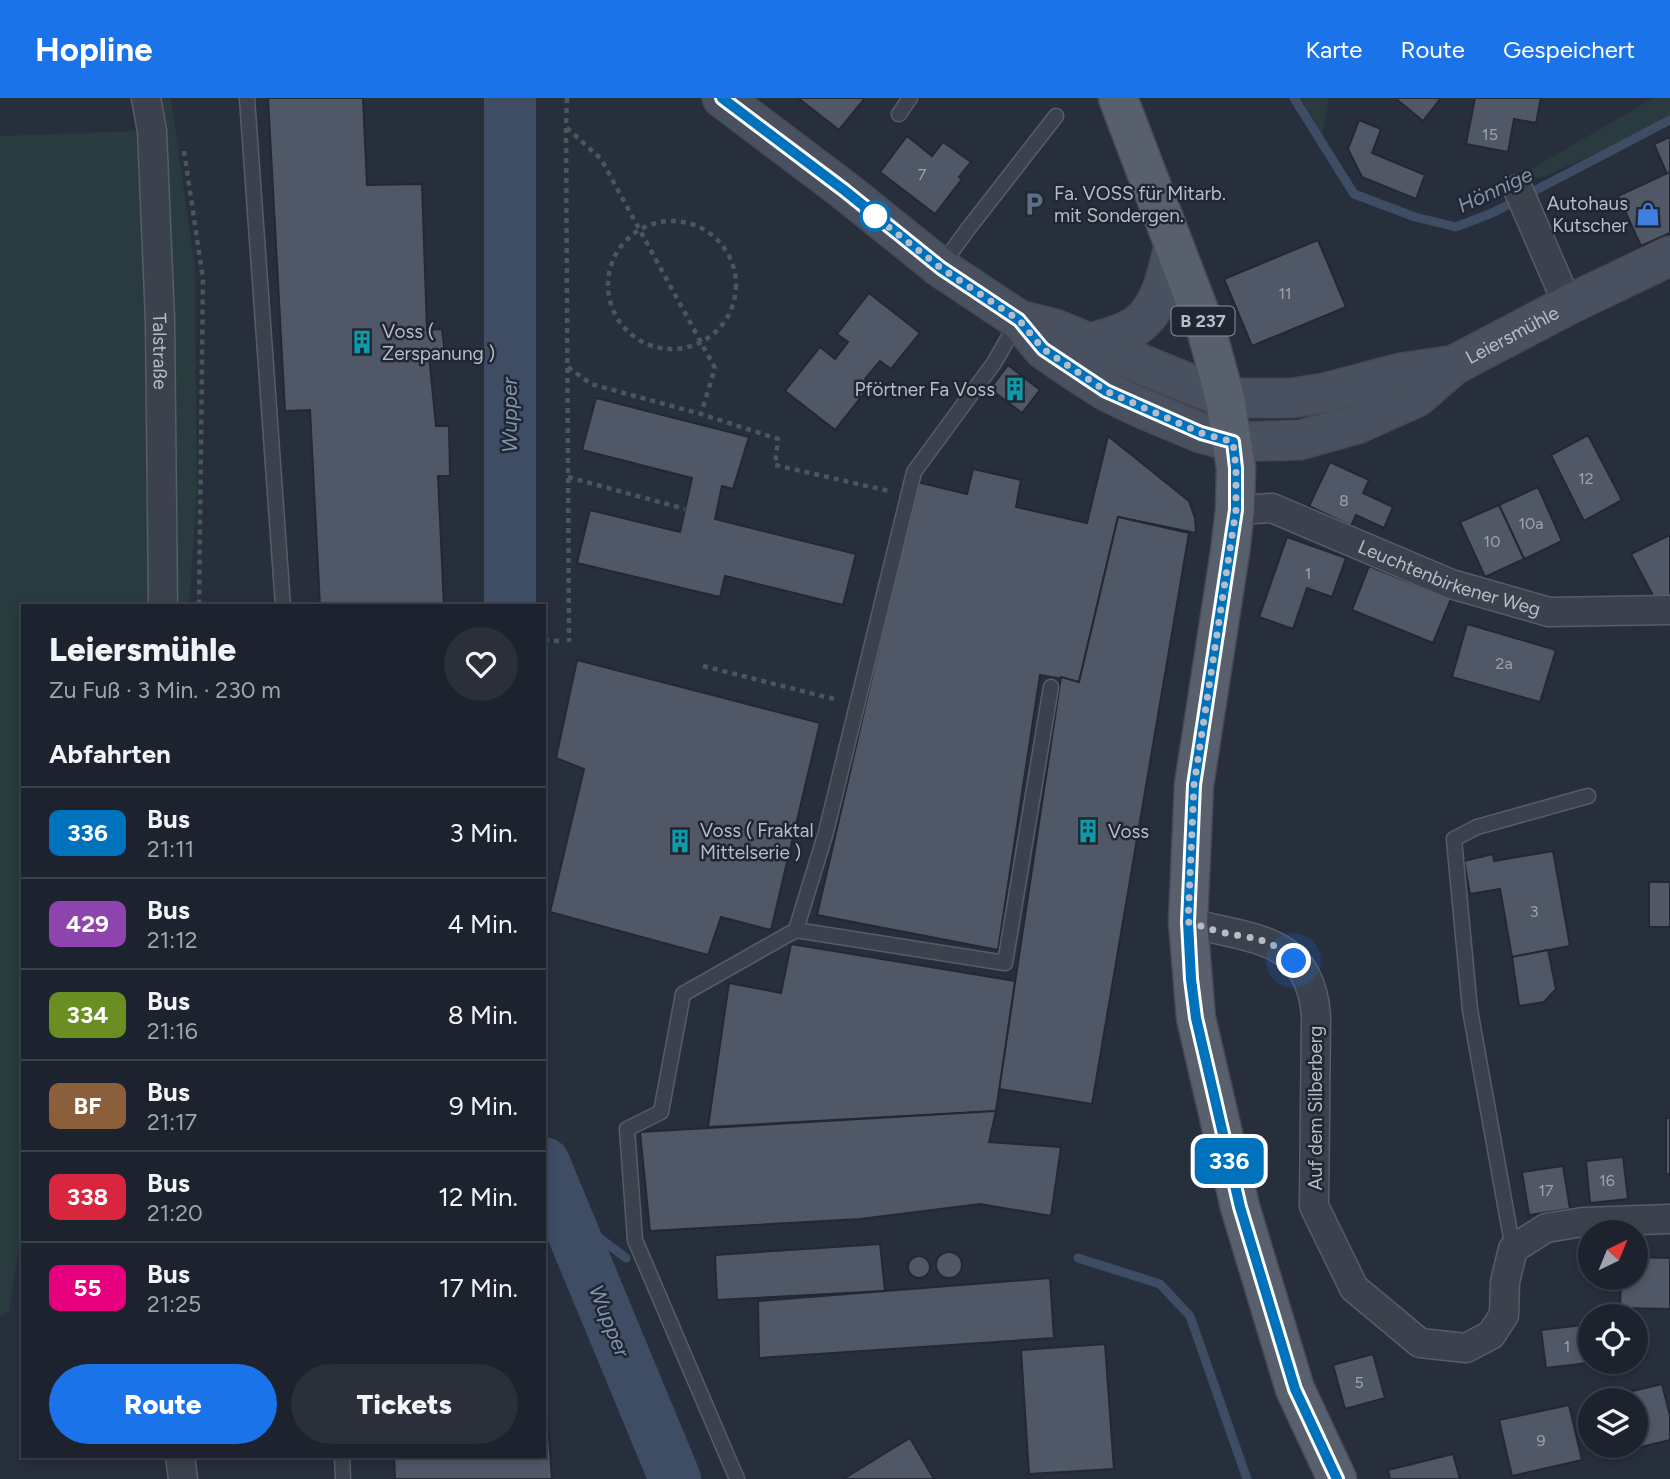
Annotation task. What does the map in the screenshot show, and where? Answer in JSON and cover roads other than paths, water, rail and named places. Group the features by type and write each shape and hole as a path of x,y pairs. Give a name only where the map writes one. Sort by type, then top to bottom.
{"main road":[{"name":"Leiersmühle","path":"722,98 844,190 941,268 1019,320 1043,349 1106,391 1201,433 1233,442 1300,440 1357,424 1417,397 1454,365 1568,305 1670,256"},
{"name":"B 237","path":"1118,98 1206,329 1225,398 1236,468 1236,510 1194,785 1188,922 1196,1018 1240,1207 1295,1389 1337,1479"},
{"path":"1088,344 1136,326 1151,310 1163,287 1174,246"},
{"name":"Leiersmühle","path":"1019,320 1055,329 1225,398 1292,398 1324,393 1400,373 1454,365"}],"street":[{"name":"Talstraße","path":"146,98 152,131 160,320 163,604"},
{"name":"Leiersmühle","path":"1523,200 1568,305"},
{"name":"Leuchtenbirkener Weg","path":"1236,510 1272,508 1451,584 1549,612 1670,610"},
{"name":"Auf dem Silberberg","path":"1188,922 1221,932 1260,938 1273,944 1294,961 1310,985 1316,1016 1314,1206 1354,1289 1420,1342 1466,1349 1491,1335 1504,1315 1504,1282 1513,1250"},
{"path":"1513,1250 1546,1228 1583,1222 1670,1219"},
{"path":"180,1458 183,1479"}],"lane":[{"path":"247,98 283,604"},
{"path":"899,114 910,98"},
{"path":"941,268 1056,116"},
{"path":"796,930 826,832 914,472 994,363 1019,320"},
{"path":"737,1479 635,1240 627,1129 661,1112 683,994 796,930 1005,963 1051,687"},
{"path":"1513,1250 1470,1010 1454,839 1478,827 1588,796"},
{"path":"342,1458 343,1479"}],"waterway":[{"name":"Wupper","path":"510,98 510,604"},
{"name":"Hönnige","path":"1294,98 1354,194 1415,217 1456,227 1492,213 1670,120"},
{"name":"Wupper","path":"546,1168 675,1479"},
{"path":"564,1211 626,1258"},
{"path":"1078,1258 1160,1284 1190,1316 1247,1479"}],"place":[{"name":"Fa. VOSS für Mitarb. mit Sondergen.","path":"1034,204"},
{"name":"Autohaus Kutscher","path":"1648,214"},
{"name":"Voss ( Zerspanung )","path":"362,342"},
{"name":"Pförtner Fa Voss","path":"1015,389"},
{"name":"Voss","path":"1088,831"},
{"name":"Voss ( Fraktal Mittelserie )","path":"680,841"}]}
